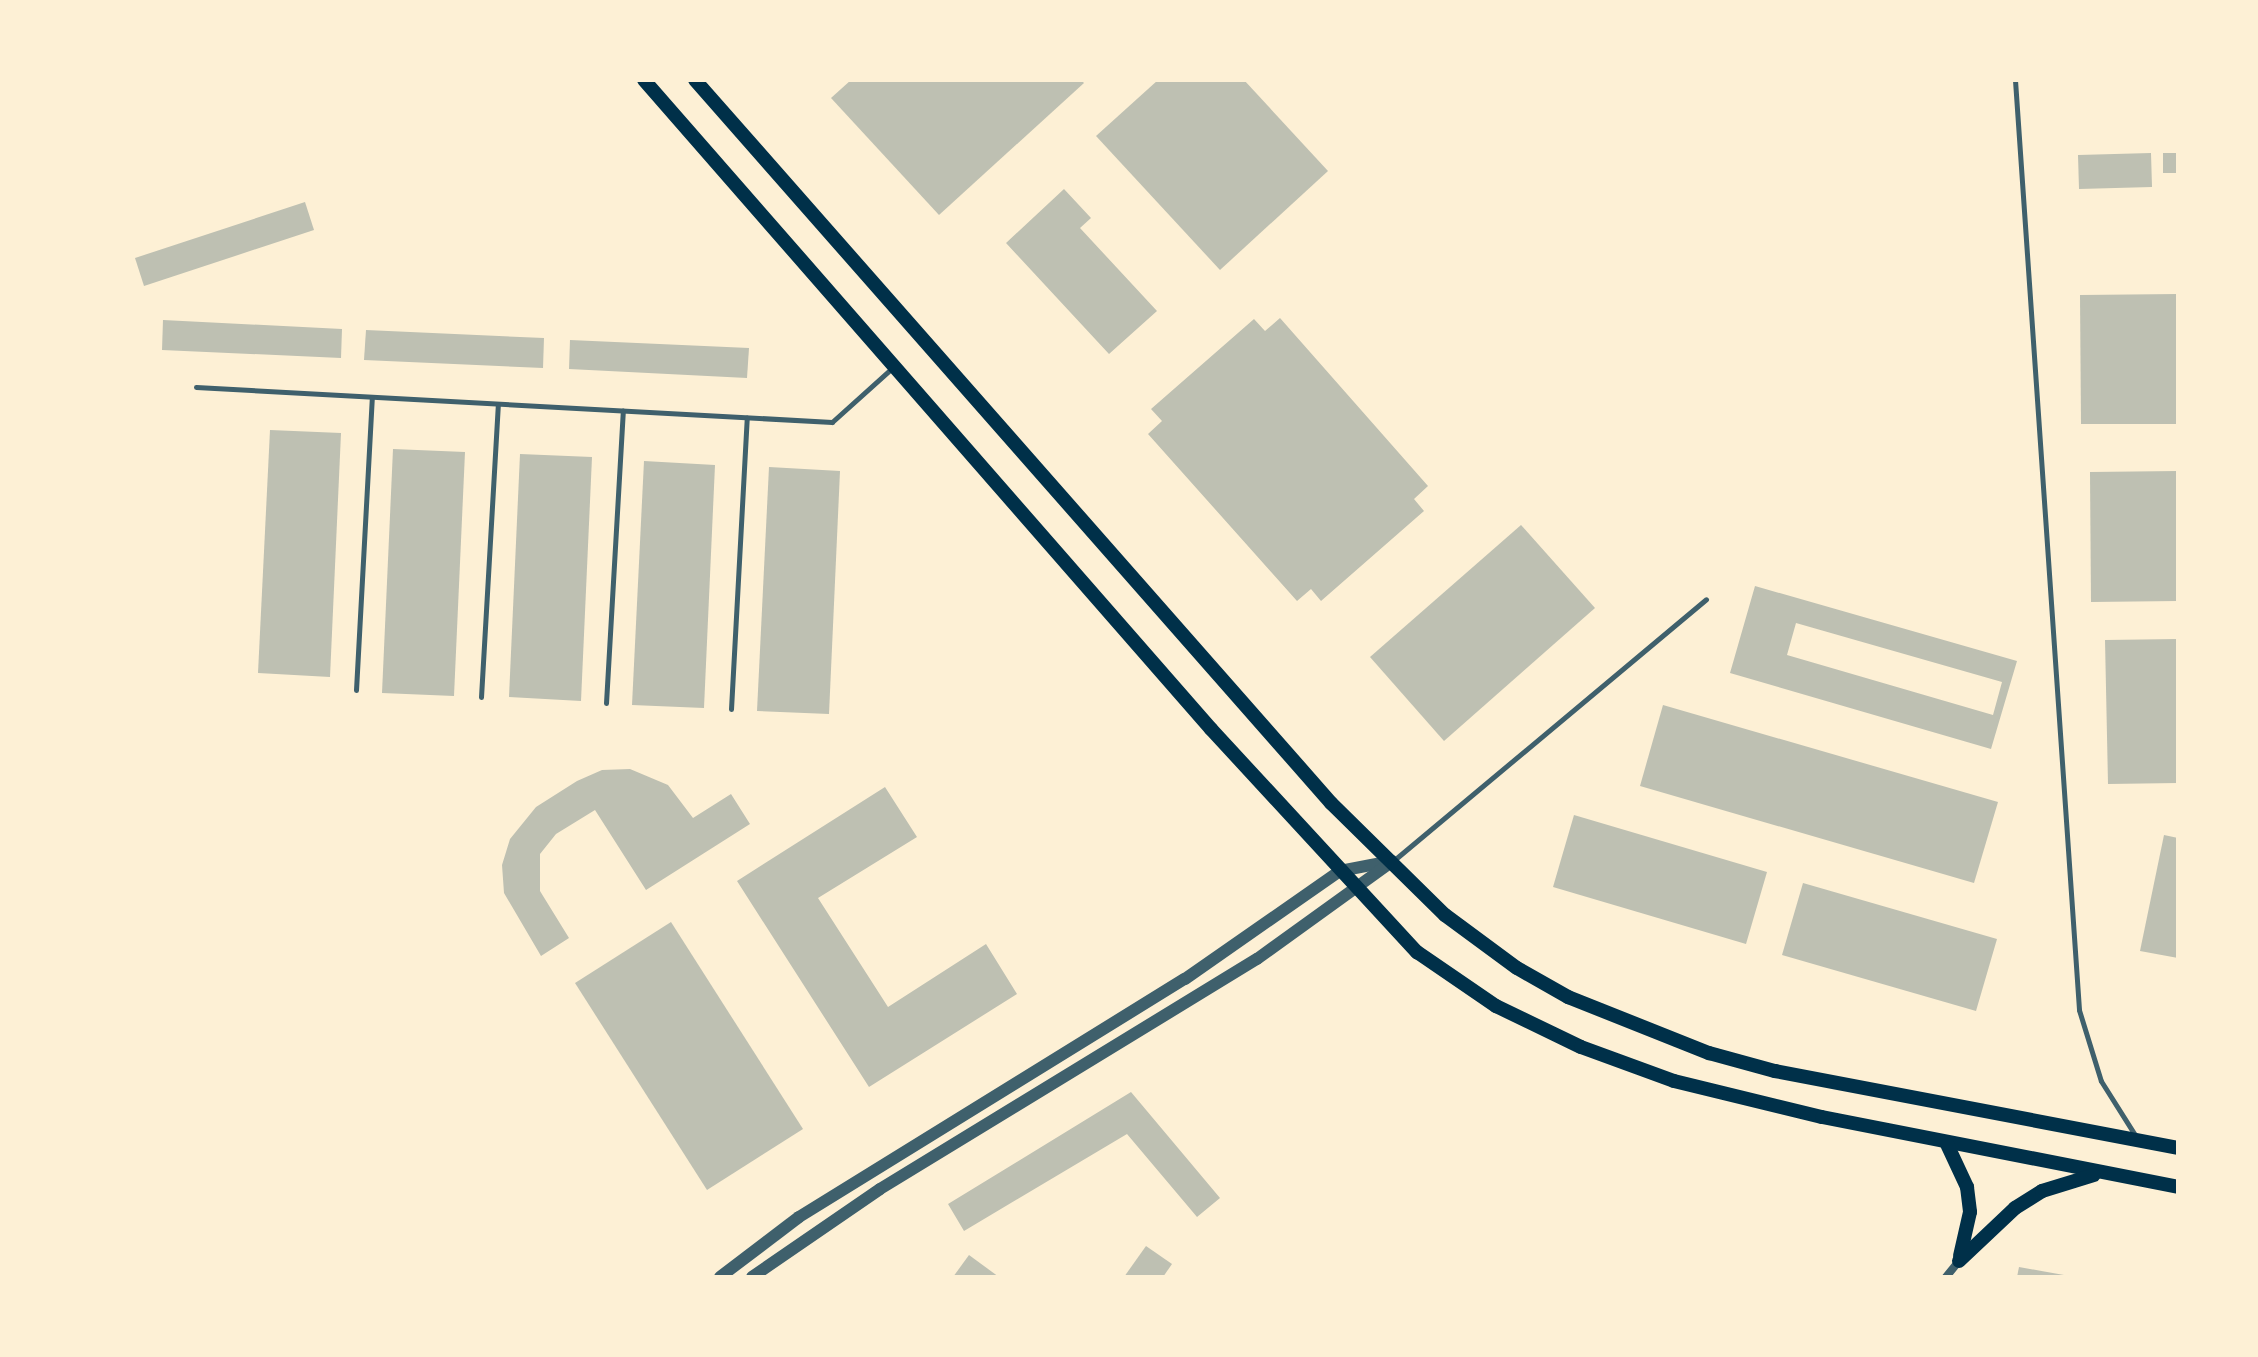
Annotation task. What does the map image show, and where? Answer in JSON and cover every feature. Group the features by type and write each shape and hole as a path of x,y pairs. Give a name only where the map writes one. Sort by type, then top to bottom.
{"main road":[{"path":"644,80 1340,871 1417,952 1496,1006 1581,1047 1674,1081 1946,1142 2178,1187"},
{"path":"695,80 1136,587 1331,803 1445,915 1517,968 1568,997 1709,1053 1775,1071 2178,1148"},
{"path":"1946,1142 1959,1163 1970,1212 1959,1261"},
{"path":"1959,1261 2015,1208 2042,1191 2104,1173"}],"street":[{"path":"720,1277 799,1217 1185,979 1340,871 1392,861"},
{"path":"752,1277 880,1189 1257,959 1392,861"},
{"path":"1946,1277 1959,1261"}],"lane":[{"path":"2015,80 2079,1010 2101,1081 2140,1141"},
{"path":"196,387 832,422 896,365"},
{"path":"356,690 372,397"},
{"path":"481,697 498,404"},
{"path":"606,703 623,410"},
{"path":"731,709 747,417"},
{"path":"1392,861 1706,599"}],"building":[{"path":"851,80 1081,80 1084,83 939,215 831,98"},
{"path":"1158,80 1244,80 1328,171 1220,270 1096,136"},
{"path":"2151,153 2152,187 2079,189 2078,155"},
{"path":"2163,153 2178,153 2178,173 2163,173"},
{"path":"1064,189 1091,218 1080,228 1157,311 1109,354 1006,243"},
{"path":"305,202 314,230 144,286 135,258"},
{"path":"2178,294 2178,424 2081,424 2080,295"},
{"path":"1280,318 1428,486 1414,499 1424,511 1321,601 1311,589 1297,601 1148,434 1162,421 1151,409 1254,319 1265,331"},
{"path":"163,320 342,329 341,358 162,350"},
{"path":"366,330 544,338 543,368 364,360"},
{"path":"570,340 749,348 747,378 569,369"},
{"path":"270,430 341,433 330,677 258,673"},
{"path":"393,449 465,452 454,696 382,693"},
{"path":"520,454 592,457 581,701 509,697"},
{"path":"644,461 715,465 704,708 632,705"},
{"path":"769,467 840,471 829,714 757,711"},
{"path":"2178,471 2178,601 2091,602 2090,472"},
{"path":"1521,525 1595,608 1444,741 1370,657"},
{"path":"1755,586 2017,661 1991,749 1730,673","holes":["1796,623 2002,682 1993,715 1787,655"]},
{"path":"2178,639 2178,783 2108,784 2105,640"},
{"path":"1663,705 1998,802 1974,883 1640,786"},
{"path":"630,769 668,785 693,818 731,794 750,824 646,890 595,810 556,834 540,854 540,891 569,938 541,956 504,893 502,865 510,839 536,807 577,781 602,770"},
{"path":"885,787 917,837 818,898 888,1007 986,944 1017,994 869,1087 737,881"},
{"path":"1574,815 1767,872 1746,944 1553,887"},
{"path":"2164,835 2178,838 2178,958 2140,951"},
{"path":"1803,883 1997,939 1976,1011 1782,955"},
{"path":"671,922 803,1129 707,1190 575,983"},
{"path":"1131,1092 1220,1198 1197,1217 1127,1134 964,1231 948,1204"},
{"path":"1146,1246 1172,1264 1163,1277 1124,1277"},
{"path":"969,1255 999,1277 953,1277"},
{"path":"2019,1267 2064,1275 2064,1277 2017,1277"}]}
